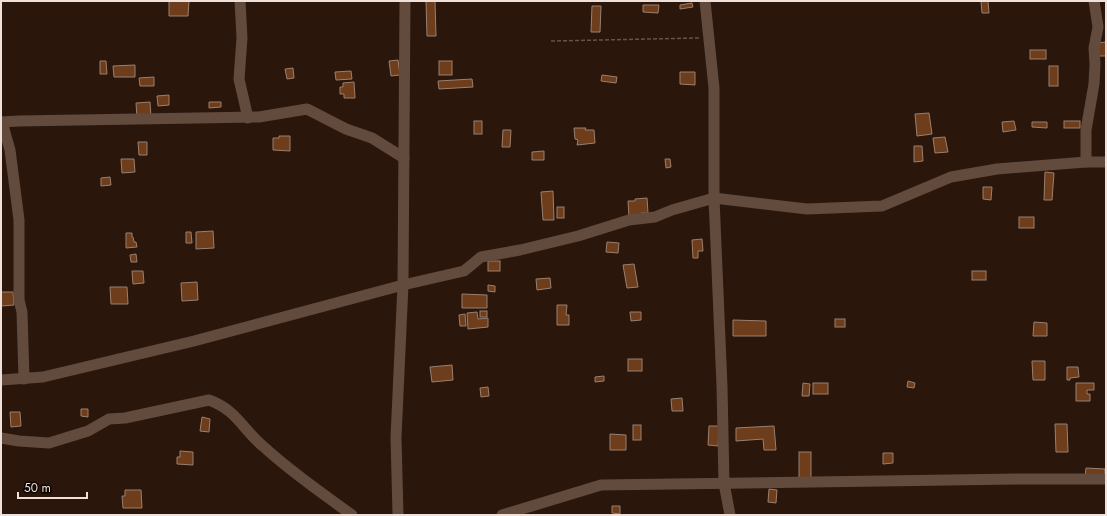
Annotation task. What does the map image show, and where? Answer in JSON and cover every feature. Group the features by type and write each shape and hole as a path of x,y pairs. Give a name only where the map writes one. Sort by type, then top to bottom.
{"street":[{"path":"240,1 242,38 240,79 248,118"},
{"path":"398,515 396,437 403,285 405,1"},
{"path":"705,1 714,88 714,198 722,386 724,483 730,515"},
{"path":"1086,162 1086,130 1094,84 1094,48 1098,27 1094,1"},
{"path":"24,379 22,312 19,300 19,220 10,150 2,122 259,118 307,109 346,129 372,138 404,158"},
{"path":"1,380 43,377 194,341 403,285 464,271 481,257 520,250 578,236 629,220 655,217 672,210 714,198 807,209 882,206 951,177 997,169 1086,162 1106,162"},
{"path":"1,438 49,443 88,431 109,419 125,418 209,400 219,403 234,414 263,447 352,515"},
{"path":"502,515 601,485 1016,478 1106,480"}],"path":[{"path":"551,41 708,38"}],"building":[{"path":"169,1 189,1 188,16 169,16"},
{"path":"426,1 435,1 436,36 427,36"},
{"path":"981,1 988,1 989,13 982,13"},
{"path":"692,3 693,7 680,9 680,5"},
{"path":"643,5 659,5 658,13 643,12"},
{"path":"592,6 601,6 600,32 591,32"},
{"path":"1106,42 1106,56 1099,56 1097,43"},
{"path":"1030,50 1046,50 1046,59 1030,59"},
{"path":"398,60 400,75 391,76 389,61"},
{"path":"100,61 106,61 107,74 100,74"},
{"path":"439,61 452,61 452,75 439,75"},
{"path":"135,65 135,77 114,77 113,66"},
{"path":"1049,66 1058,66 1058,86 1049,86"},
{"path":"293,68 294,78 287,79 285,69"},
{"path":"351,71 352,79 336,80 335,72"},
{"path":"680,72 695,72 695,85 680,84"},
{"path":"602,75 617,77 616,83 601,81"},
{"path":"154,77 154,86 140,86 139,78"},
{"path":"472,79 473,87 439,89 438,81"},
{"path":"354,82 355,98 344,98 344,94 340,94 340,87 343,87 343,83"},
{"path":"169,95 169,105 158,106 157,96"},
{"path":"150,102 151,117 137,117 136,103"},
{"path":"209,102 221,102 221,107 209,108"},
{"path":"929,113 932,134 917,136 915,114"},
{"path":"474,121 482,121 482,134 474,134"},
{"path":"1014,121 1016,130 1003,132 1002,122"},
{"path":"1064,121 1080,121 1080,128 1064,128"},
{"path":"1032,122 1047,122 1047,128 1032,127"},
{"path":"574,128 594,130 595,143 577,145 578,140 575,139"},
{"path":"503,130 511,130 510,147 502,147"},
{"path":"279,136 290,136 290,151 273,150 273,138 279,138"},
{"path":"945,137 948,152 935,153 933,138"},
{"path":"138,142 147,142 147,155 139,155"},
{"path":"914,146 922,146 923,161 914,162"},
{"path":"544,151 544,160 532,160 532,152"},
{"path":"121,159 134,159 135,172 122,173"},
{"path":"665,159 670,159 671,167 666,168"},
{"path":"1045,172 1054,173 1052,200 1044,200"},
{"path":"110,177 111,185 101,186 101,178"},
{"path":"983,187 992,187 991,200 983,199"},
{"path":"553,191 554,220 543,220 541,192"},
{"path":"647,198 648,213 641,213 641,216 629,217 628,201"},
{"path":"557,207 564,207 564,218 557,218"},
{"path":"1019,217 1034,217 1034,228 1019,228"},
{"path":"213,231 214,248 196,249 196,232"},
{"path":"186,232 191,232 192,243 186,243"},
{"path":"126,233 132,233 132,237 134,242 136,242 137,247 126,248"},
{"path":"702,239 703,251 698,251 698,258 693,258 692,240"},
{"path":"607,242 619,243 618,253 606,252"},
{"path":"136,254 137,262 131,262 130,255"},
{"path":"488,261 500,261 500,271 488,271"},
{"path":"634,264 638,287 627,288 623,265"},
{"path":"132,271 143,271 144,283 133,284"},
{"path":"972,271 986,271 986,280 972,280"},
{"path":"550,278 551,288 537,290 536,279"},
{"path":"197,282 198,300 182,301 181,283"},
{"path":"488,285 495,286 495,292 488,291"},
{"path":"110,287 127,287 128,304 111,304"},
{"path":"1,292 13,292 14,305 1,306"},
{"path":"462,294 487,295 487,308 462,308"},
{"path":"557,305 567,305 566,315 569,315 569,325 557,325"},
{"path":"480,311 487,311 487,317 480,317"},
{"path":"477,312 478,319 488,318 488,327 468,329 467,313"},
{"path":"630,312 641,312 641,320 631,321"},
{"path":"465,314 466,326 460,326 459,315"},
{"path":"835,319 845,319 845,327 835,327"},
{"path":"733,320 766,321 766,336 733,336"},
{"path":"1034,322 1047,323 1047,336 1033,336"},
{"path":"628,359 642,359 642,371 628,371"},
{"path":"1032,361 1045,361 1045,380 1033,380"},
{"path":"452,365 453,380 432,382 430,367"},
{"path":"1067,367 1078,367 1079,377 1070,378 1070,380 1067,380"},
{"path":"604,376 604,381 595,382 595,377"},
{"path":"908,381 915,383 914,388 907,387"},
{"path":"803,383 810,384 809,396 802,396"},
{"path":"813,383 828,383 828,394 813,394"},
{"path":"1076,383 1094,383 1094,390 1087,390 1087,394 1090,394 1090,401 1076,401"},
{"path":"488,387 489,396 481,397 480,388"},
{"path":"682,398 683,411 672,411 671,399"},
{"path":"81,409 88,409 88,417 81,416"},
{"path":"10,412 20,412 21,426 11,427"},
{"path":"202,417 210,419 209,432 200,431"},
{"path":"1055,424 1067,424 1068,452 1056,452"},
{"path":"633,425 641,425 641,440 633,440"},
{"path":"709,426 719,426 718,446 708,445"},
{"path":"774,426 776,450 764,450 763,439 736,441 736,428"},
{"path":"610,434 626,435 626,450 610,450"},
{"path":"180,451 193,452 193,465 177,464 177,457 180,457"},
{"path":"799,452 811,452 811,478 799,478"},
{"path":"883,453 893,453 893,463 883,464"},
{"path":"1086,468 1105,469 1105,479 1085,477"},
{"path":"769,489 777,490 776,503 768,502"},
{"path":"125,490 141,490 142,508 123,508 122,496 125,496"},
{"path":"612,506 620,506 620,514 612,513"}]}
